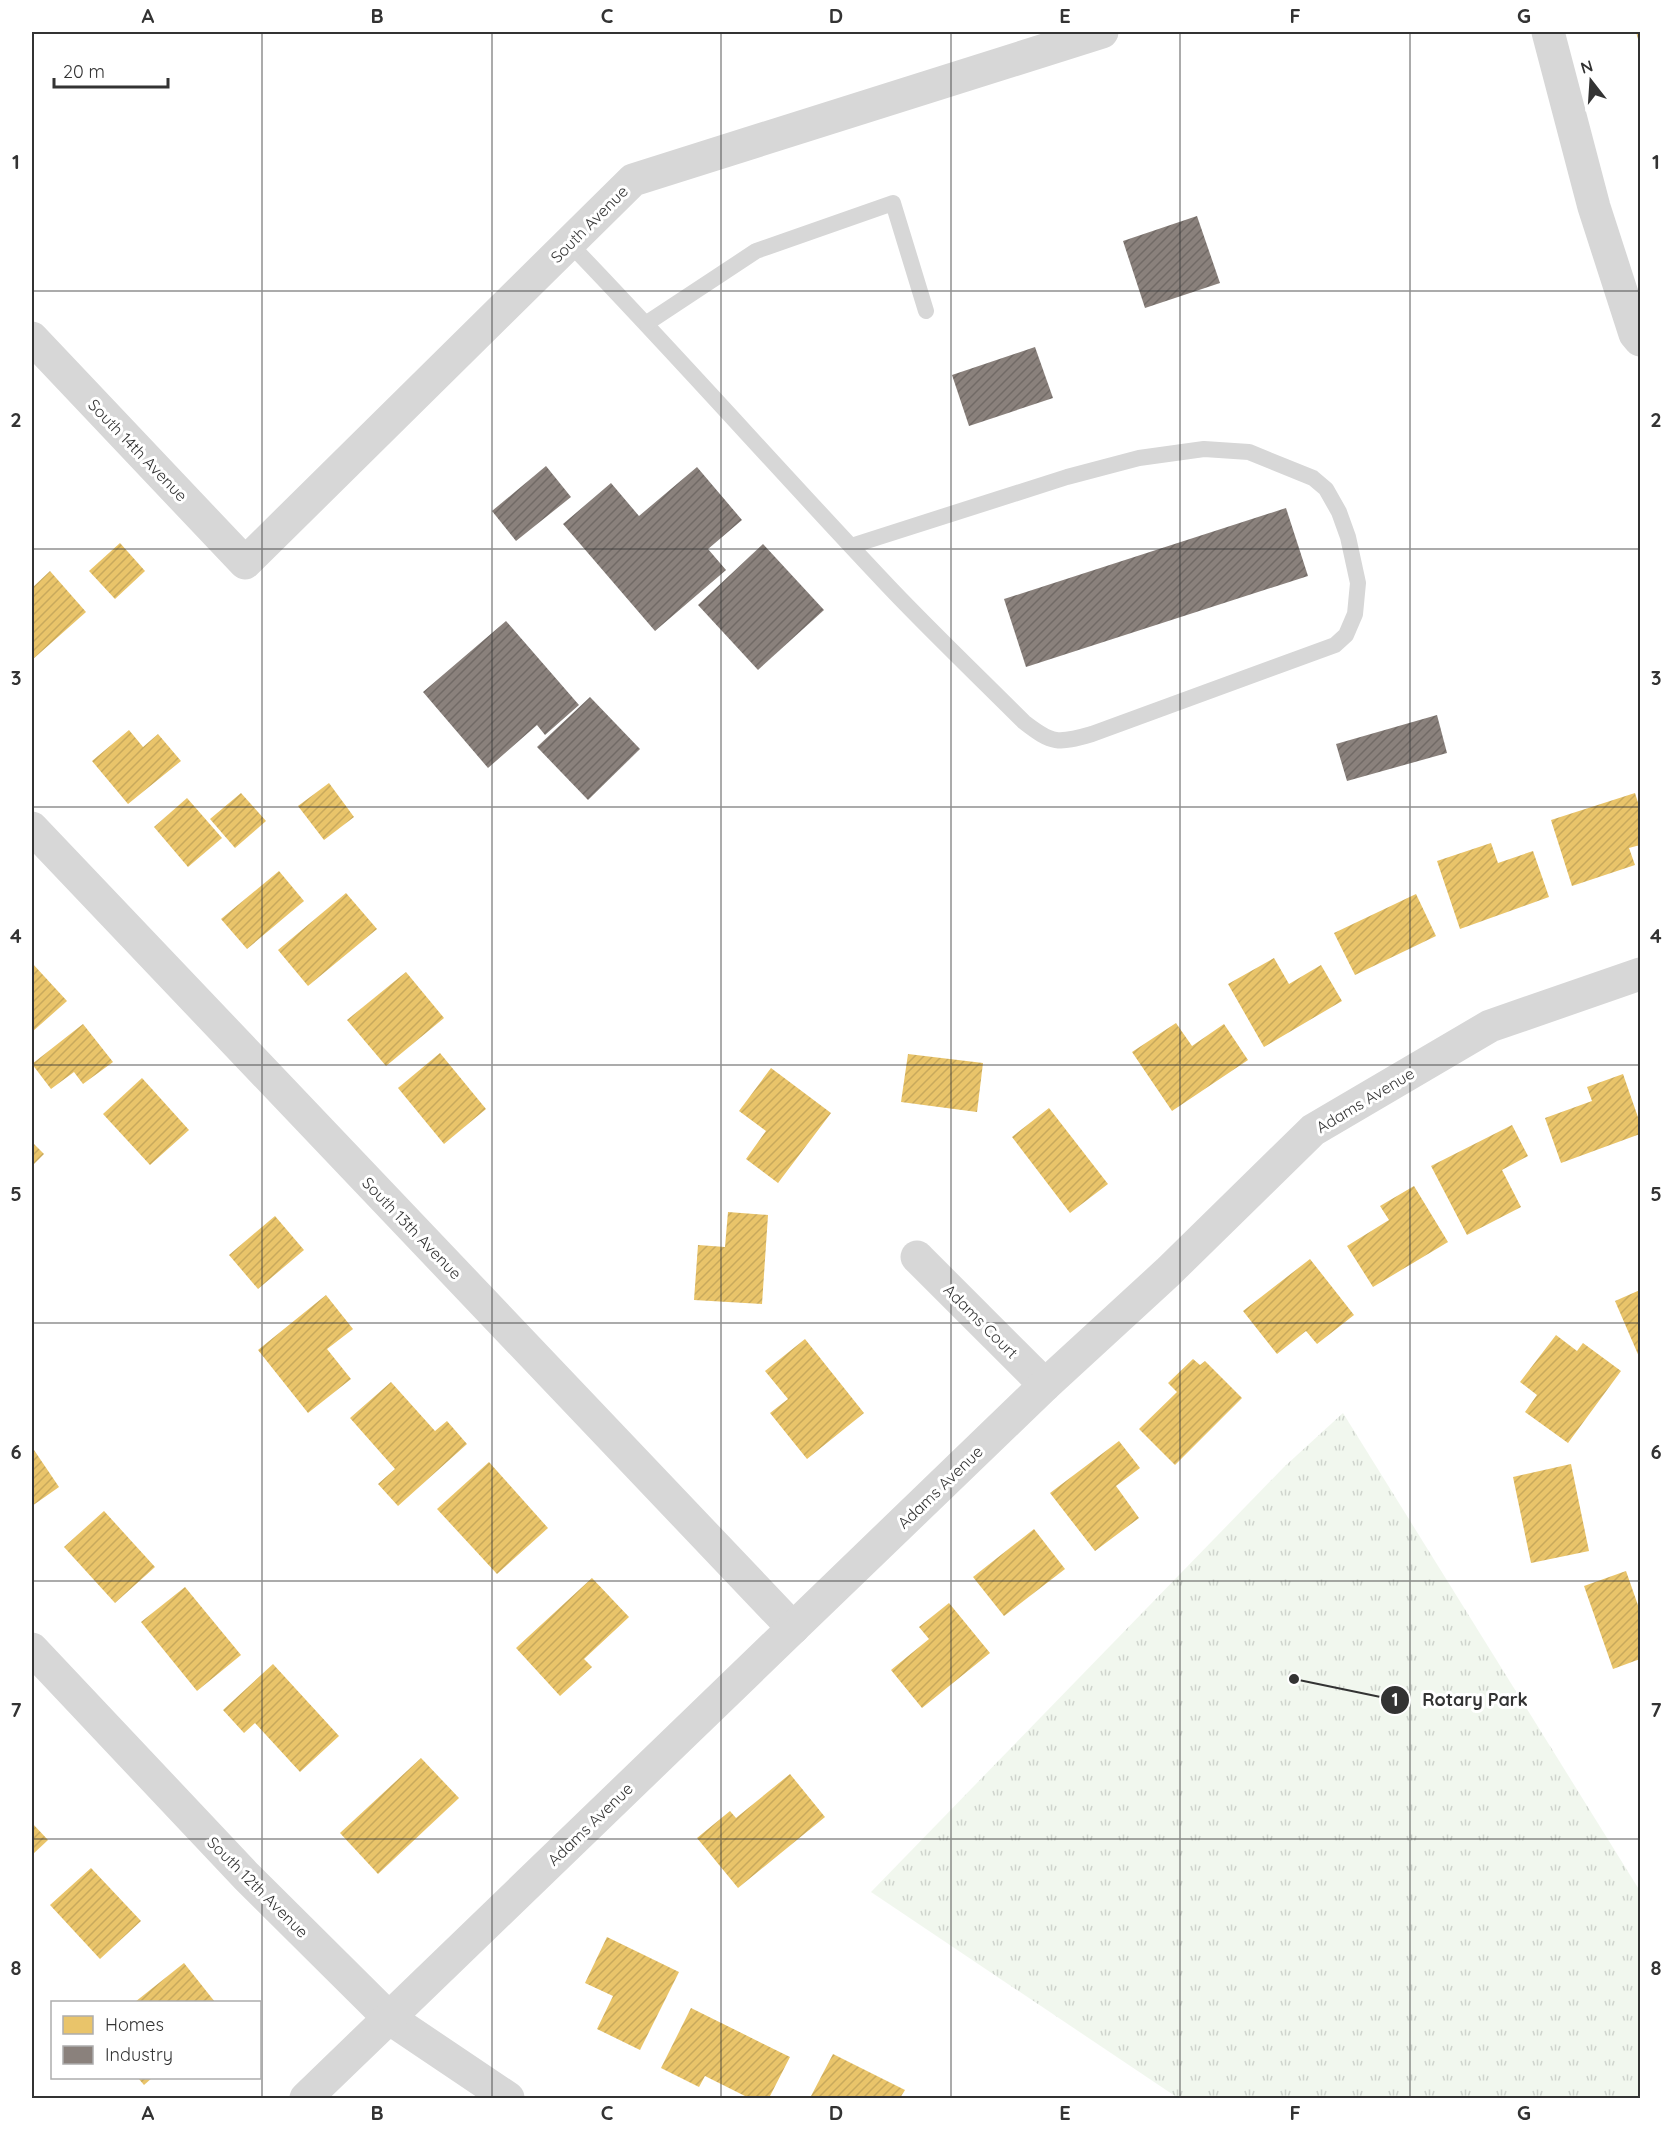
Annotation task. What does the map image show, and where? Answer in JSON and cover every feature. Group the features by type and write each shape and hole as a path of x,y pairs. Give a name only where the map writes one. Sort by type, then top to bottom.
{"street":[{"name":"South Avenue","path":"245,563 633,180 1102,32"},
{"path":"1548,32 1594,207 1635,334 1641,340"},
{"name":"South 14th Avenue","path":"32,338 245,563"},
{"name":"South 13th Avenue","path":"32,828 793,1628"},
{"name":"Adams Avenue","path":"306,2098 1045,1385 1168,1272 1313,1130 1490,1026 1641,974"},
{"name":"Adams Court","path":"917,1257 1045,1385"},
{"name":"South 12th Avenue","path":"32,1649 246,1876 389,2018 508,2098"}],"lane":[{"path":"647,323 756,251 893,203 926,311"},
{"path":"569,243 647,323 851,546 1024,722 1043,737 1065,742 1092,734 1335,645 1346,634 1355,614 1358,583 1348,537 1340,512 1326,489 1313,478 1249,452 1204,449 1139,458 1067,477 851,546"}],"green space":[{"path":"1343,1413 1640,1891 1640,2098 1178,2098 871,1892 1284,1467"}],"building: Homes":[{"path":"1636,32 1640,32 1640,46"},
{"path":"120,543 145,571 115,599 89,571"},
{"path":"50,571 86,612 32,660 32,588"},
{"path":"129,730 143,747 158,734 181,761 128,804 92,761"},
{"path":"329,783 354,817 324,840 298,806"},
{"path":"241,793 266,821 235,848 210,819"},
{"path":"1635,793 1640,809 1640,845 1629,848 1635,865 1572,886 1551,820"},
{"path":"187,798 222,838 188,867 154,827"},
{"path":"1491,843 1498,863 1533,851 1549,897 1460,929 1437,861"},
{"path":"279,871 304,901 247,949 221,919"},
{"path":"346,893 377,929 308,986 278,950"},
{"path":"1416,894 1436,936 1355,975 1334,933"},
{"path":"1274,958 1289,984 1321,965 1342,1001 1264,1047 1228,984"},
{"path":"32,963 67,1001 32,1032"},
{"path":"406,972 444,1018 386,1066 347,1020"},
{"path":"1176,1023 1192,1046 1224,1024 1248,1060 1172,1111 1132,1052"},
{"path":"83,1024 113,1062 83,1084 74,1072 51,1089 32,1064"},
{"path":"440,1053 486,1109 444,1144 398,1088"},
{"path":"908,1054 983,1063 977,1112 901,1102"},
{"path":"771,1068 831,1113 778,1183 746,1159 766,1131 739,1111"},
{"path":"1623,1074 1640,1123 1640,1134 1561,1163 1545,1118 1592,1101 1587,1087"},
{"path":"142,1078 189,1130 150,1165 103,1114"},
{"path":"1049,1108 1108,1184 1070,1213 1012,1137"},
{"path":"1512,1125 1528,1156 1502,1170 1521,1207 1467,1235 1431,1166"},
{"path":"32,1142 44,1154 32,1166"},
{"path":"1414,1186 1448,1242 1373,1287 1347,1246 1389,1220 1380,1206"},
{"path":"728,1212 768,1215 762,1304 694,1300 698,1245 725,1247"},
{"path":"275,1216 304,1250 258,1289 229,1255"},
{"path":"1310,1259 1354,1315 1317,1344 1306,1331 1277,1354 1243,1311"},
{"path":"1640,1290 1640,1359 1615,1301"},
{"path":"326,1295 353,1329 327,1349 351,1379 308,1413 258,1350"},
{"path":"1556,1335 1577,1351 1583,1343 1621,1371 1568,1443 1525,1412 1537,1395 1520,1382"},
{"path":"805,1339 864,1413 807,1459 770,1413 788,1399 765,1371"},
{"path":"1193,1359 1200,1365 1205,1361 1242,1398 1175,1465 1139,1429 1177,1392 1168,1383"},
{"path":"391,1382 435,1431 447,1421 467,1444 398,1506 378,1484 395,1469 350,1418"},
{"path":"1119,1441 1140,1468 1116,1486 1139,1518 1095,1551 1050,1493"},
{"path":"32,1447 59,1487 32,1506"},
{"path":"489,1462 548,1528 497,1574 437,1509"},
{"path":"1571,1464 1589,1551 1531,1563 1513,1477"},
{"path":"104,1511 155,1567 115,1603 64,1547"},
{"path":"1034,1529 1065,1569 1004,1616 973,1577"},
{"path":"1626,1571 1640,1611 1640,1659 1613,1669 1584,1586"},
{"path":"592,1578 629,1617 584,1659 592,1667 560,1696 516,1648"},
{"path":"185,1587 241,1655 197,1691 141,1622"},
{"path":"949,1603 990,1653 922,1708 891,1670 929,1639 919,1627"},
{"path":"273,1664 339,1736 300,1772 255,1723 244,1733 223,1710"},
{"path":"421,1758 459,1798 378,1874 340,1833"},
{"path":"790,1774 825,1817 738,1888 697,1838 730,1811 736,1818"},
{"path":"32,1823 48,1840 32,1855"},
{"path":"91,1868 141,1921 100,1959 50,1905"},
{"path":"607,1937 679,1972 640,2050 597,2029 613,1996 585,1983"},
{"path":"184,1963 214,2001 136,2001"},
{"path":"691,2008 790,2057 769,2098 749,2098 705,2076 699,2087 661,2068"},
{"path":"833,2054 905,2090 900,2098 810,2098"},
{"path":"139,2079 151,2079 144,2085"}],"building: Industry":[{"path":"1197,216 1220,283 1145,308 1123,241"},
{"path":"1035,347 1053,398 969,426 952,375"},
{"path":"546,466 571,497 516,541 492,511"},
{"path":"697,467 742,520 708,549 726,570 655,631 563,524 611,483 639,516"},
{"path":"1286,508 1308,576 1026,667 1004,599"},
{"path":"763,544 824,610 758,670 698,605"},
{"path":"506,621 579,705 545,735 537,725 488,768 423,692"},
{"path":"590,697 640,749 588,800 537,747"},
{"path":"1437,715 1447,753 1347,781 1336,744"}],"place":[{"name":"Rotary Park","path":"1294,1679"}]}
